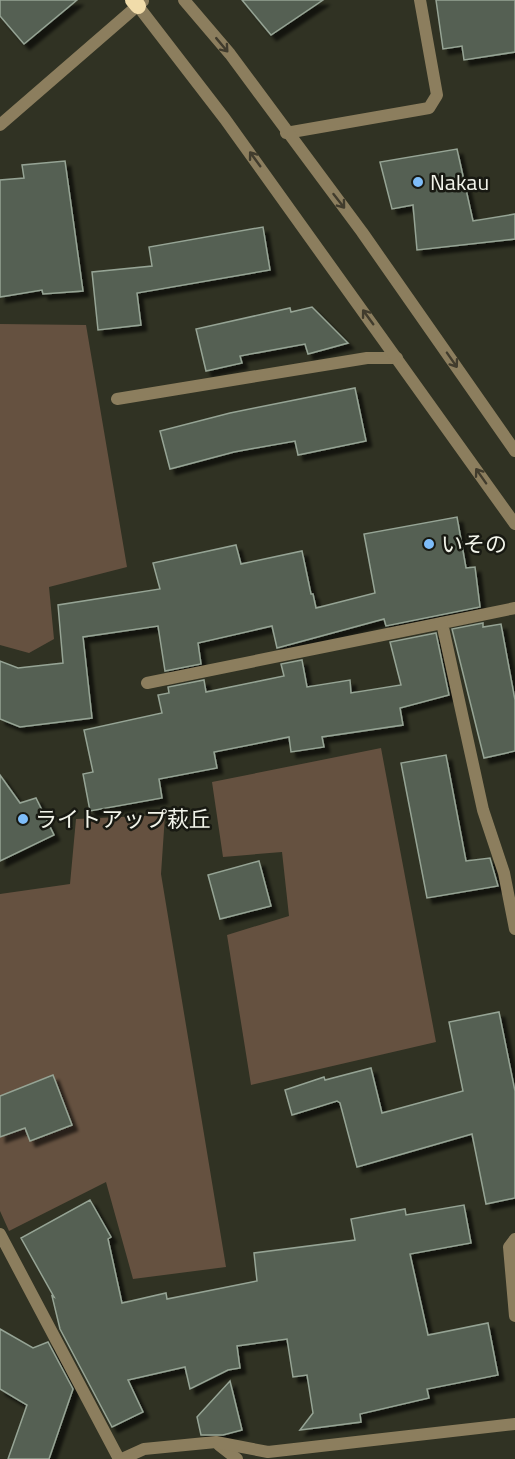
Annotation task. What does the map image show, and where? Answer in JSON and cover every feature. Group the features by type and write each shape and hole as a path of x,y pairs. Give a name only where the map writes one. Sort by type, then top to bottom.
{"street":[{"path":"184,0 230,54 286,133 362,232 515,451"},
{"path":"286,133 429,108 437,95 420,0"},
{"path":"0,125 139,2 515,524"},
{"path":"117,399 367,358 397,358"},
{"path":"147,683 515,608"},
{"path":"442,623 483,810 504,873 515,929"},
{"path":"0,1234 121,1459 144,1449 216,1442 268,1452 515,1424"},
{"path":"515,1239 509,1247 515,1316"},
{"path":"216,1442 237,1459"}],"shaded area":[{"path":"0,324 86,325 127,567 49,587 54,639 29,653 0,645"},
{"path":"381,748 436,1042 251,1085 227,935 289,916 282,852 223,857 212,782"},
{"path":"165,815 161,874 226,1267 133,1279 106,1182 9,1231 0,1211 0,894 70,884 76,819"}],"building":[{"path":"0,0 77,0 24,44 0,16"},
{"path":"242,0 323,0 271,35"},
{"path":"436,0 515,0 515,52 464,60 462,46 443,49"},
{"path":"457,149 473,221 515,214 515,239 417,250 413,205 392,209 380,162"},
{"path":"65,161 83,291 43,294 42,290 0,297 0,180 24,178 22,165"},
{"path":"263,227 270,270 137,293 141,325 98,330 92,272 152,266 149,247"},
{"path":"312,307 348,343 308,354 305,344 240,356 242,363 206,371 196,329 290,308 291,312"},
{"path":"355,388 366,441 298,455 295,441 234,452 170,469 160,431 230,413"},
{"path":"457,517 466,568 475,567 480,607 386,626 384,619 277,648 272,626 198,643 201,664 165,671 158,626 83,637 92,718 20,727 0,719 0,661 18,668 63,663 58,605 160,589 153,563 236,545 241,564 302,551 316,608 375,593 364,534"},
{"path":"483,623 483,627 501,624 515,700 515,751 484,758 452,629"},
{"path":"436,633 449,695 400,708 403,725 322,737 324,747 291,752 289,737 214,752 217,768 159,779 162,798 90,811 83,774 93,772 84,730 162,713 158,695 169,693 168,687 204,680 206,692 284,676 281,664 302,660 307,687 350,680 351,693 401,685 390,642"},
{"path":"446,755 466,861 490,858 498,886 427,898 401,763"},
{"name":"ライトアップ萩丘","path":"0,775 20,803 36,798 54,835 0,861"},
{"path":"259,861 271,906 220,919 208,875"},
{"path":"499,1012 515,1091 515,1198 486,1204 472,1134 357,1167 340,1103 337,1101 292,1115 285,1090 324,1077 325,1080 371,1068 382,1113 463,1091 449,1022"},
{"path":"53,1075 72,1125 30,1141 25,1128 0,1137 0,1096"},
{"path":"90,1200 111,1237 108,1239 122,1303 166,1293 167,1299 257,1281 254,1253 355,1240 351,1219 405,1209 406,1215 464,1205 471,1243 410,1254 428,1335 488,1323 498,1375 427,1389 429,1398 360,1414 361,1422 300,1430 313,1413 307,1375 293,1377 287,1339 237,1346 240,1368 228,1370 190,1389 185,1367 128,1380 143,1412 112,1427 60,1329 52,1296 54,1297 21,1238"},
{"path":"0,1329 33,1348 48,1342 73,1389 49,1459 8,1459 27,1405 0,1389"},
{"path":"230,1381 242,1430 223,1435 201,1435 197,1417"}],"place":[{"name":"Nakau","path":"418,182"},
{"name":"いその","path":"429,544"},
{"name":"ライトアップ萩丘","path":"23,819"}]}
